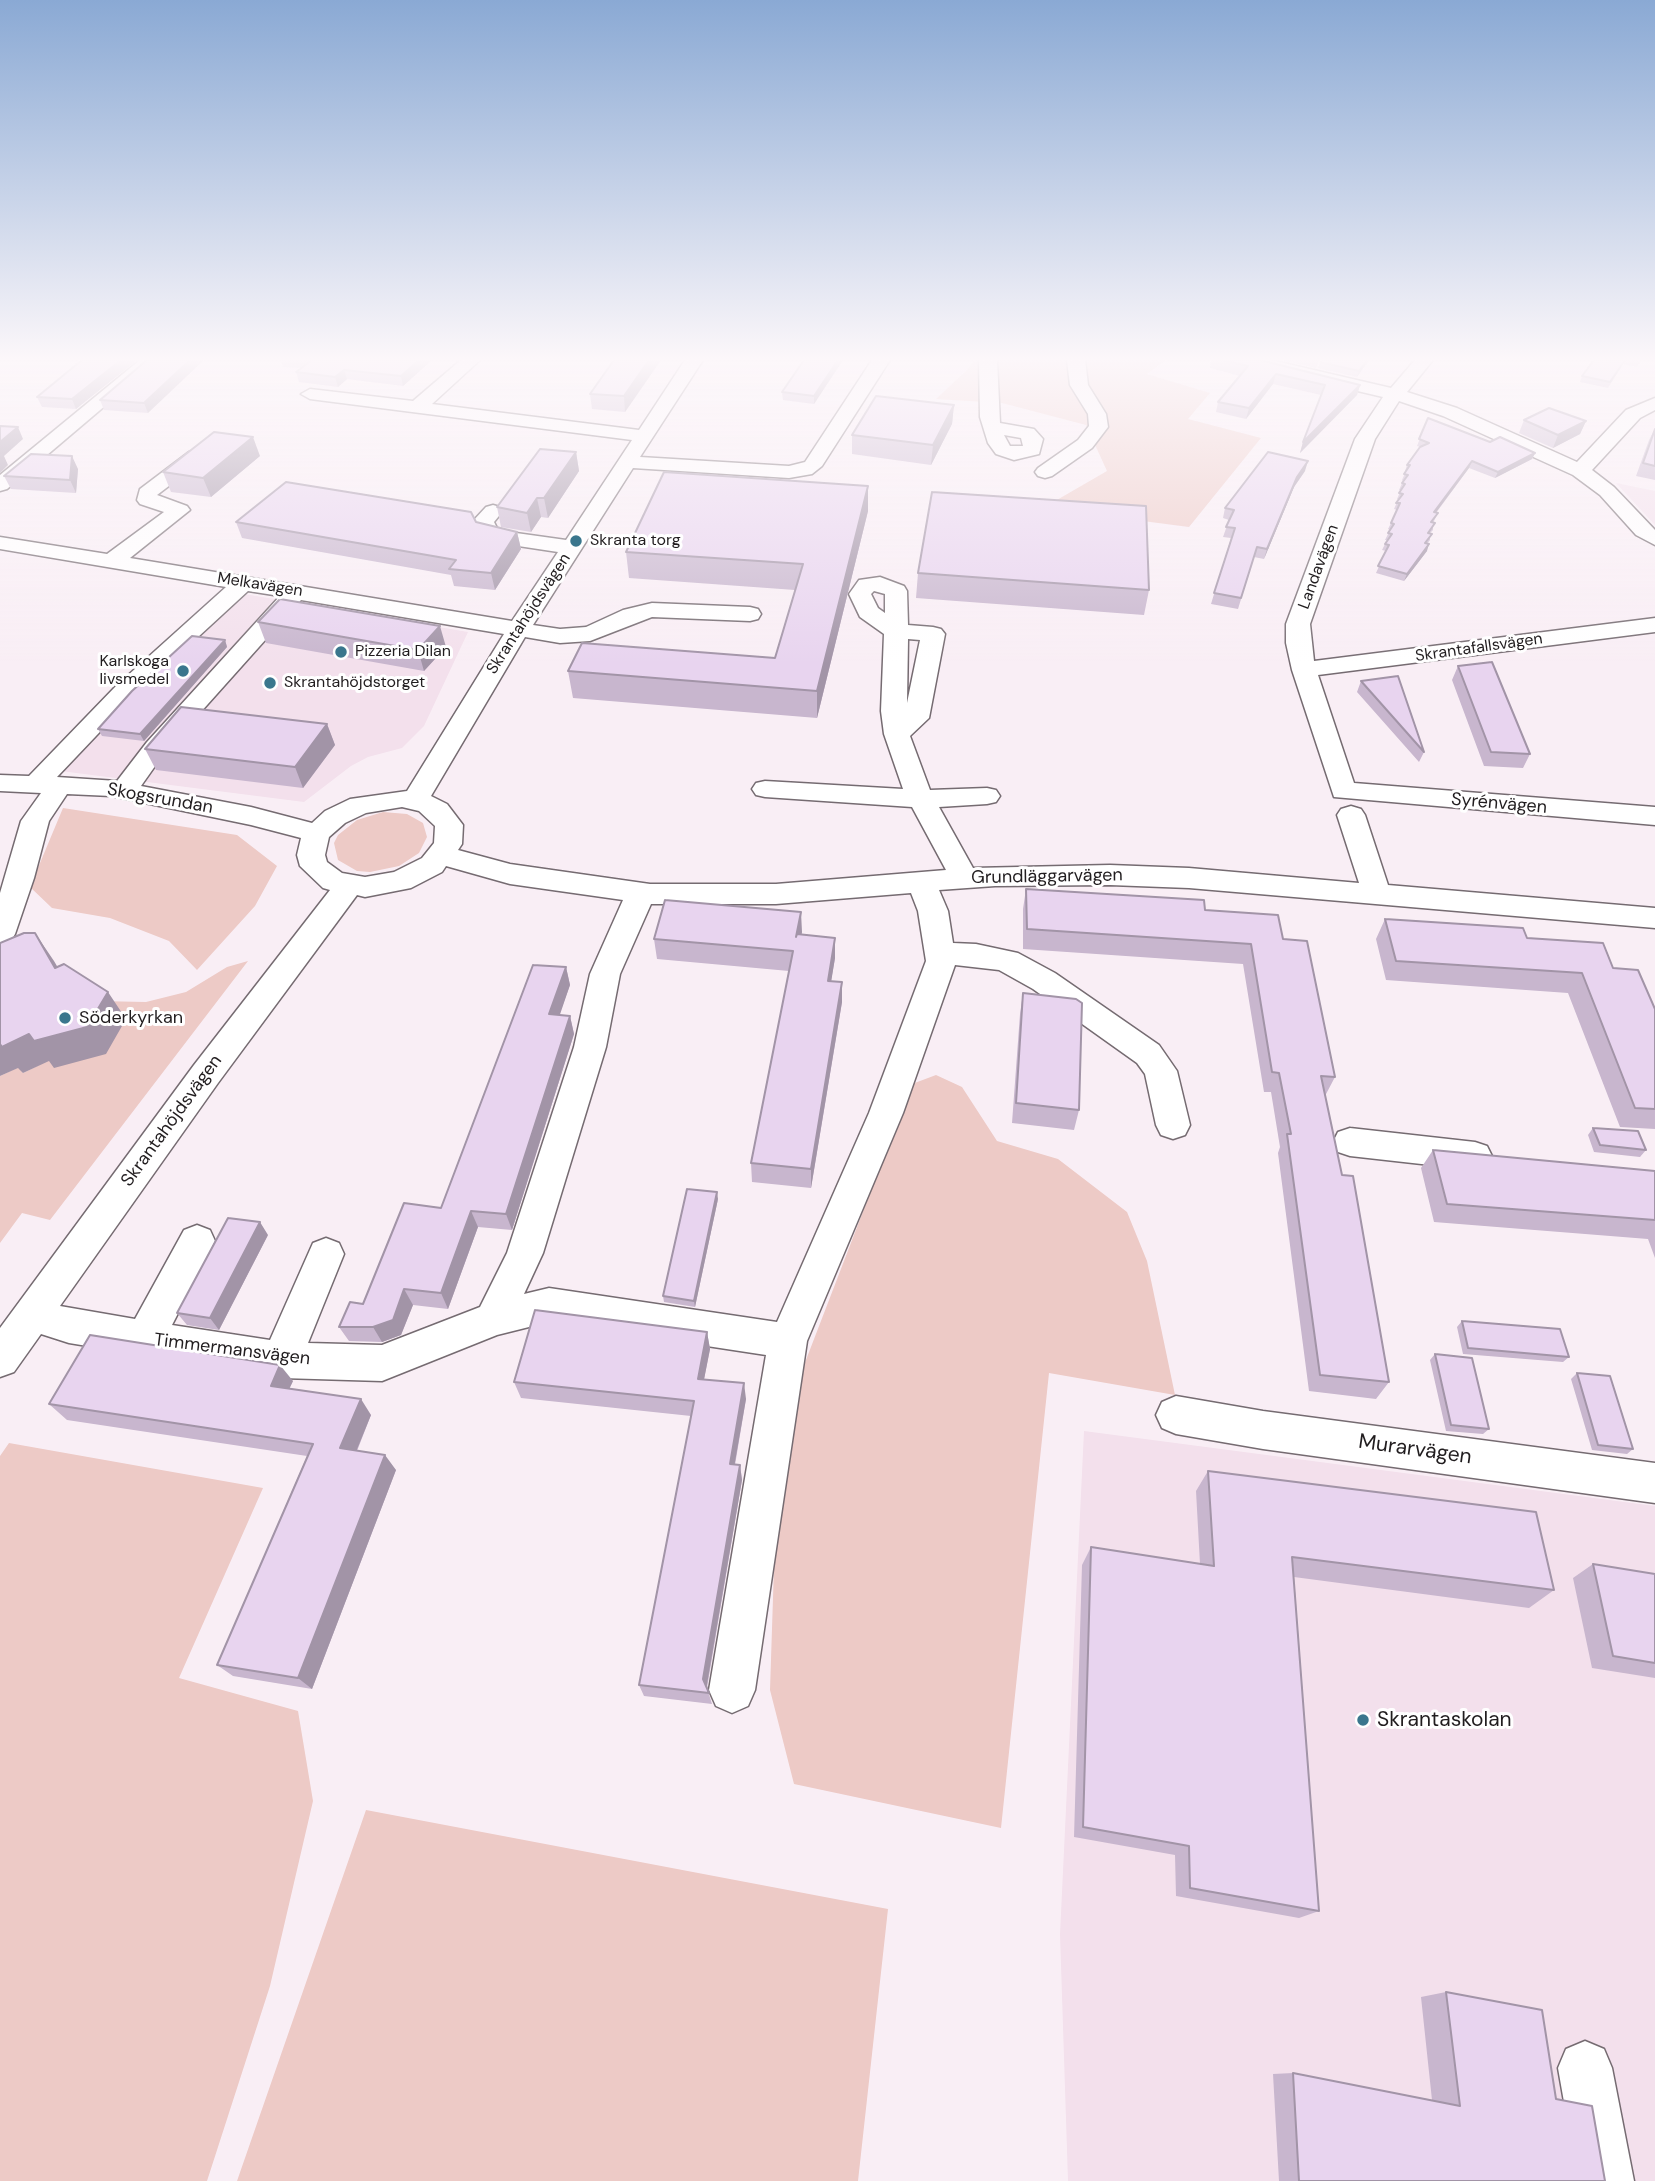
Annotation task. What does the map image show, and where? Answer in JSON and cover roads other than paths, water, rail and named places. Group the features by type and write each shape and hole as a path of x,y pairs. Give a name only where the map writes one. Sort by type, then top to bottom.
{"street":[{"path":"0,485 28,462"},
{"path":"112,561 180,510 147,500 147,493 188,462"},
{"path":"628,462 789,472 805,470 815,462"},
{"name":"Skrantahöjdsvägen","path":"415,800 519,628 628,462"},
{"path":"1045,472 1060,462"},
{"name":"Landavägen","path":"1357,462 1298,624 1298,643 1304,670 1377,895"},
{"path":"1559,462 1580,471 1607,491 1643,531 1655,540"},
{"path":"1580,471 1589,462"},
{"path":"493,511 483,522 488,532 505,538 572,547"},
{"name":"Melkavägen","path":"0,542 560,636 580,636 652,610 750,614"},
{"path":"0,934 48,785 125,691 244,583"},
{"path":"124,790 156,747 297,591"},
{"name":"Skrantafallsvägen","path":"1304,670 1655,625"},
{"path":"897,734 916,718 933,634 896,631 894,710 897,734 907,768 921,799 965,878"},
{"name":"Skogsrundan","path":"0,783 124,790 251,816 317,833"},
{"path":"765,789 921,799 987,796"},
{"path":"388,799 415,800 437,810 449,825 448,845 425,870 401,881 374,886 348,886 333,881 314,866 311,855 317,833 335,817 360,805 388,799"},
{"name":"Syrénvägen","path":"1347,803 1655,816"},
{"name":"Grundläggarvägen","path":"442,854 458,861 510,874 641,893 776,894 965,878 1110,875 1189,878 1655,918"},
{"path":"732,1690 788,1341 886,1113 941,961 933,911 922,883"},
{"name":"Skrantahöjdsvägen","path":"0,1359 206,1074 348,886"},
{"path":"494,1319 525,1253 590,1047 605,974 641,893"},
{"path":"940,953 976,955 1007,961 1044,981 1147,1054 1161,1071 1173,1125"},
{"path":"1350,1142 1502,1158"},
{"path":"145,1339 197,1241"},
{"path":"281,1360 326,1254"},
{"name":"Timmermansvägen","path":"33,1314 69,1326 281,1360 382,1363 494,1319 549,1305 788,1341"},
{"name":"Murarvägen","path":"1176,1415 1264,1430 1655,1483"},
{"path":"1585,2068 1606,2181"}],"place":[{"name":"Skranta torg","path":"576,541"},
{"name":"Pizzeria Dilan","path":"341,652"},
{"name":"Karlskoga livsmedel","path":"183,671"},
{"name":"Skrantahöjdstorget","path":"270,683"},
{"name":"Söderkyrkan","path":"65,1018"},
{"name":"Skrantaskolan","path":"1363,1720"}]}
